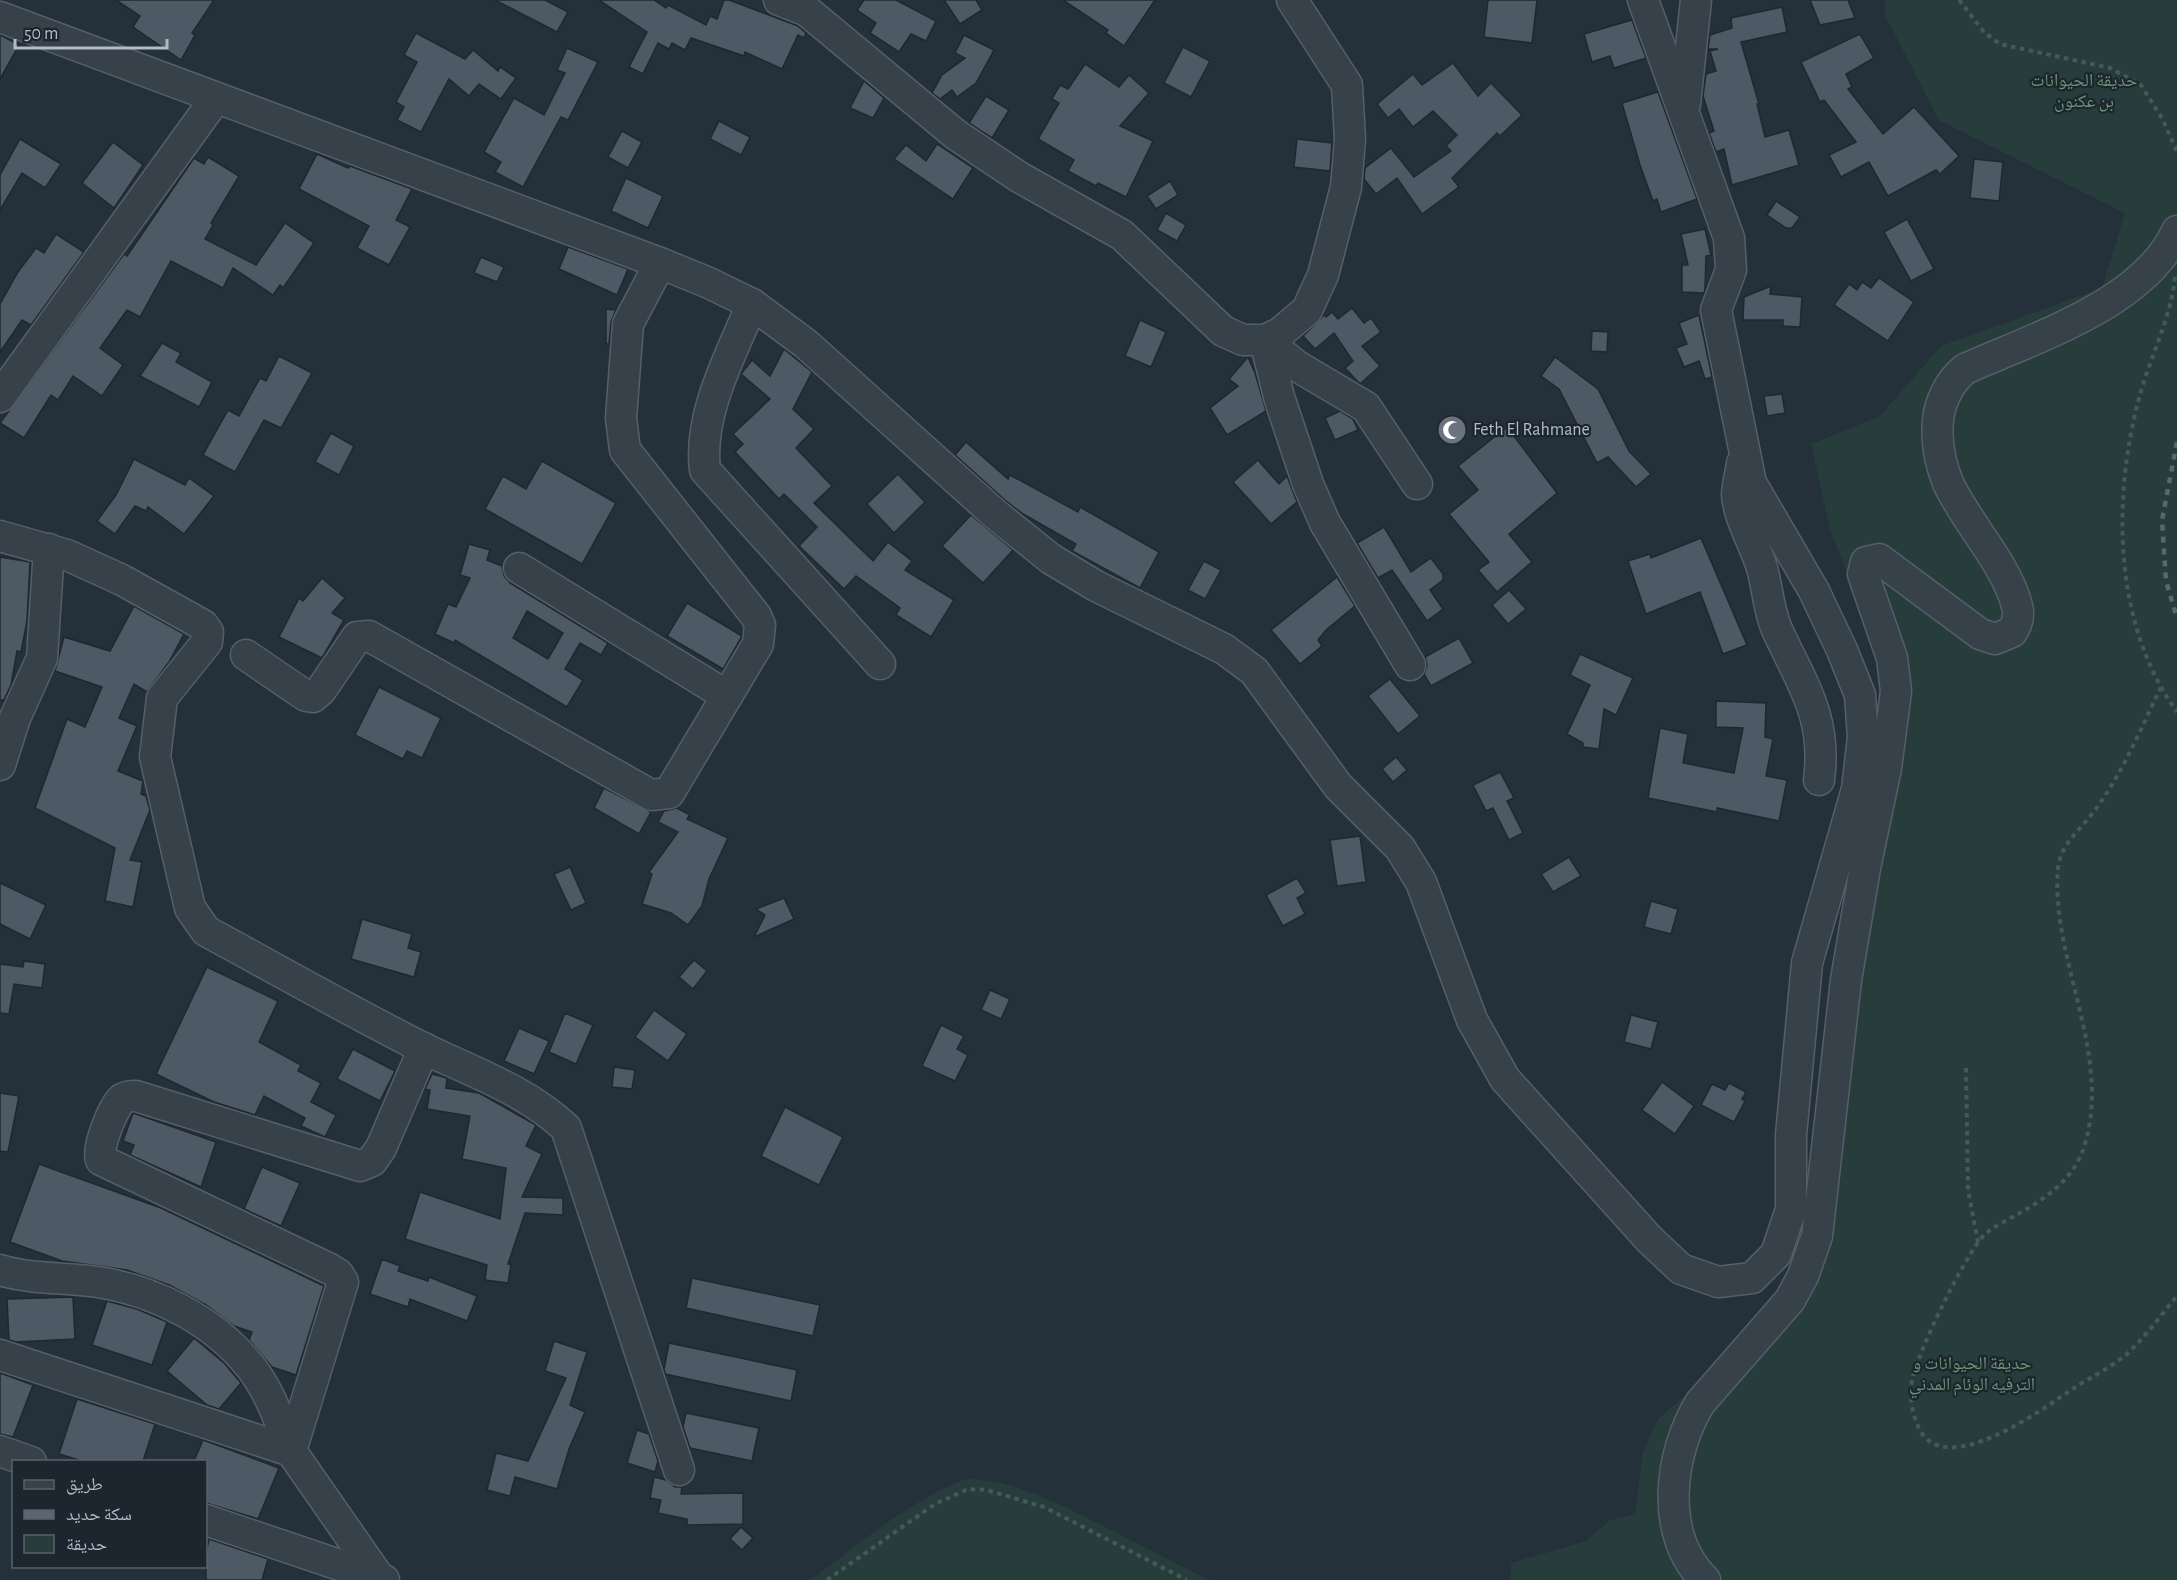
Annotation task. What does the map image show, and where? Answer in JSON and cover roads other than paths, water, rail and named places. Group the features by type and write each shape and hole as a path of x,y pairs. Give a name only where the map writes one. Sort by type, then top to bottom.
{"street":[{"path":"779,0 807,11 955,134 1019,177 1122,235 1223,331 1243,340 1265,340 1280,333 1307,310 1323,275 1346,187 1347,86 1292,0"},
{"path":"0,17 660,263 752,304 806,344 994,514 1051,559 1096,586 1224,649 1254,671 1338,786 1400,848 1421,882 1472,1020 1505,1079 1650,1240 1681,1269 1718,1282 1752,1278 1776,1254 1791,1209 1791,1135 1807,963 1857,789 1863,737 1860,695 1842,650 1814,591 1751,483 1716,310 1731,270 1729,238 1643,0"},
{"path":"1684,111 1696,0"},
{"path":"0,397 216,98"},
{"path":"1705,1580 1692,1568 1680,1544 1675,1476 1681,1444 1700,1404 1790,1300 1803,1276 1817,1236 1846,980 1865,868 1886,768 1896,691 1894,666 1863,574 1863,567 1866,562 1879,559 1968,626 1987,637 1995,639 2012,632 2017,624 2018,614 2009,586 1948,483 1940,458 1939,410 1953,383 1965,369 2097,309 2118,297 2147,273 2176,234"},
{"path":"246,655 306,696 313,697 321,690 357,637 369,636 651,795 669,793 758,644 760,626 756,616 625,450 621,418 628,324 660,263"},
{"path":"752,304 711,408 703,456 705,470 880,664"},
{"path":"1265,340 1297,366 1366,407 1417,484"},
{"path":"1265,340 1279,397 1316,503 1325,523 1410,665"},
{"path":"1744,454 1737,494 1740,511 1762,569 1778,633 1797,667 1819,723 1822,754 1819,780"},
{"path":"0,536 49,549 122,579 203,625 208,632 207,642 162,698 155,757 190,908 206,931 424,1048 529,1100 549,1112 566,1128 679,1470"},
{"path":"0,765 15,718 42,658 49,549"},
{"path":"519,568 727,696"},
{"path":"291,1451 343,1282 338,1274 330,1269 101,1160 100,1151 109,1121 121,1100 127,1096 136,1096 360,1166 372,1161 381,1148 424,1048"},
{"path":"0,1269 138,1290 201,1321 244,1358 273,1404 291,1451 382,1579"},
{"path":"0,1355 291,1451"},
{"path":"0,1451 28,1460"},
{"path":"207,1520 382,1579"}],"railway":[{"path":"2177,442 2162,520 2166,581 2177,618"}],"place":[{"name":"Feth El Rahmane","path":"1452,430"}],"park label":[{"name":"حديقة الحيوانات بن عكنون","path":"2084,91"},
{"name":"حديقة الحيوانات و الترفيه الوئام المدني","path":"1972,1374"}]}
